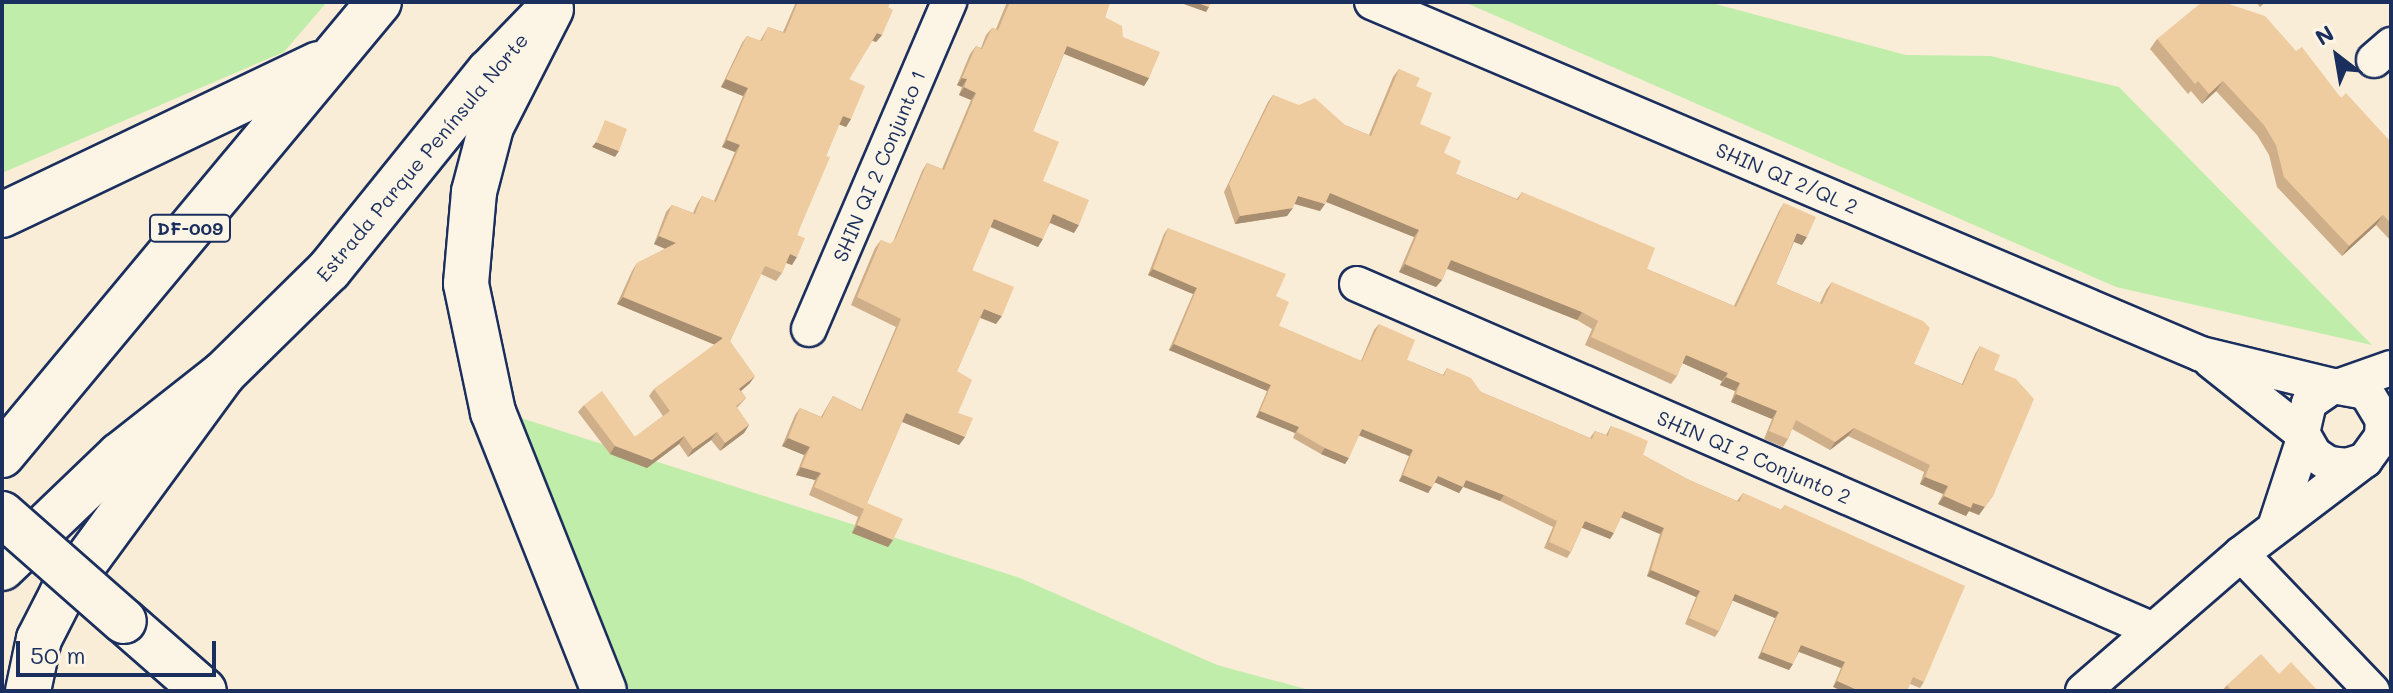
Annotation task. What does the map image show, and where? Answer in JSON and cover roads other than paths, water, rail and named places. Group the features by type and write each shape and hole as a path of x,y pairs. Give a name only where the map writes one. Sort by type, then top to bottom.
{"main road":[{"name":"DF-009","path":"2,455 379,2"},
{"path":"554,5 491,127 474,192 466,284 493,412 604,691"},
{"name":"Estrada Parque Península Norte","path":"2,568 120,455 223,374 329,270 489,72 554,5"},
{"path":"2,215 332,58"},
{"path":"28,691 39,639 62,594 223,374"},
{"path":"2,514 204,691"}],"street":[{"name":"SHIN QI 2 Conjunto 1","path":"809,329 949,2"},
{"name":"SHIN QI 2/QL 2","path":"1372,2 2201,354 2336,386"},
{"name":"SHIN QI 2 Conjunto 2","path":"1357,284 2151,629"},
{"name":"SHIN QI 2/QL 2","path":"2201,354 2303,436"},
{"path":"2275,527 2303,436 2309,403 2336,386 2391,368"},
{"path":"2083,691 2241,554 2376,449 2382,437 2378,404 2366,392 2336,386"},
{"path":"2303,436 2329,464 2347,466 2376,449"},
{"path":"2241,554 2372,691"}]}
